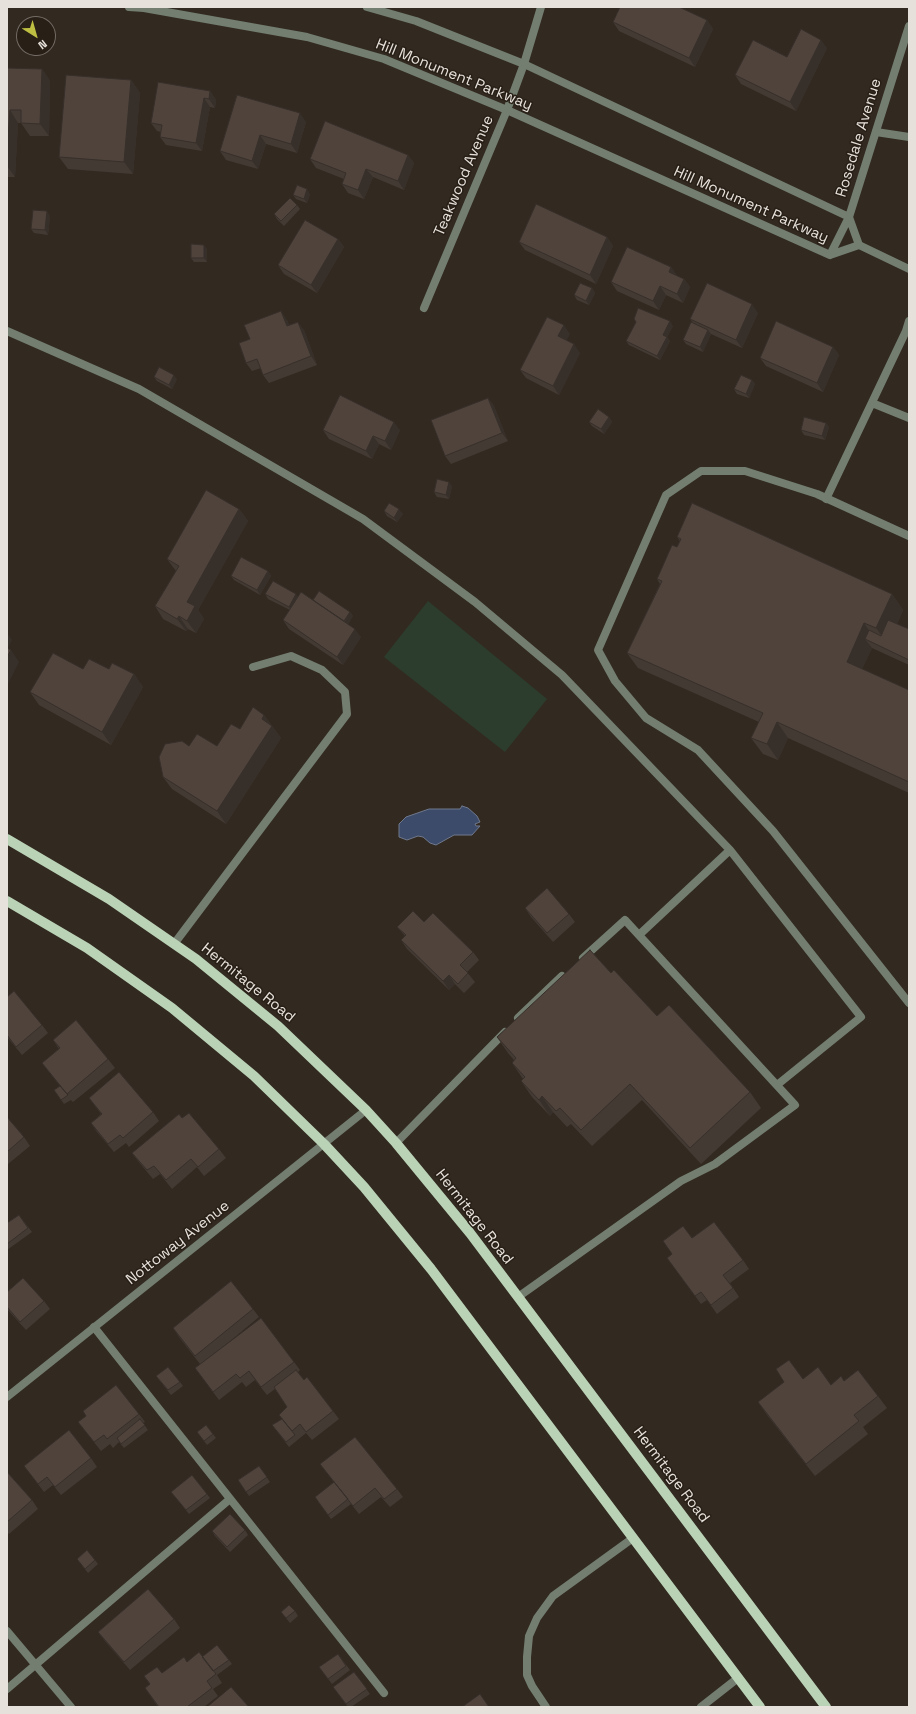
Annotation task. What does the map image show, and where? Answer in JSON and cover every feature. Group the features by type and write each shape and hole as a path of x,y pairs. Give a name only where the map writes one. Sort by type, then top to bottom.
{"main road":[{"name":"Hermitage Road","path":"7,839 109,899 174,944 238,992 318,1063 366,1110 396,1143 470,1233 826,1707"},
{"path":"7,901 87,948 172,1008 254,1076 324,1144 364,1187 431,1270 760,1707"}],"street":[{"name":"Hill Monument Parkway","path":"128,7 144,8 307,37 384,59 507,110 830,255 859,245 849,217 524,64 416,20 367,7"},
{"name":"Teakwood Avenue","path":"424,308 507,110 524,64 541,7"},
{"name":"Rosedale Avenue","path":"830,255 849,217 909,26"},
{"path":"876,132 909,137"},
{"path":"859,245 909,269"},
{"path":"826,499 906,331 909,321"},
{"path":"7,331 139,389 363,519 475,602 562,675 730,850 861,1017 777,1085"},
{"path":"872,402 909,418"},
{"path":"909,536 826,499 745,471 701,471 666,495 598,650 615,681 646,718 698,750 773,831 909,1003"},
{"path":"174,944 347,714 345,692 322,670 291,656 252,666"},
{"path":"639,935 730,850"},
{"path":"396,1143 534,1001 625,920 795,1105 715,1164 681,1180 518,1297"},
{"name":"Nottoway Avenue","path":"7,1397 366,1110"},
{"path":"94,1327 384,1693"},
{"path":"7,1689 230,1499"},
{"path":"546,1707 532,1686 527,1675 529,1636 537,1618 552,1596 633,1538"},
{"path":"7,1631 71,1707"},
{"path":"701,1707 738,1678"}],"green space":[{"path":"428,601 547,699 505,752 384,657"}],"water":[{"path":"462,806 468,808 477,816 480,822 475,824 476,826 480,826 472,835 454,835 436,845 430,843 423,837 418,836 407,840 399,837 399,824 406,817 429,809 460,809"}],"building":[{"path":"620,7 679,7 707,20 689,58 613,22"},
{"path":"801,29 821,40 790,102 735,75 753,40 787,57"},
{"path":"7,68 42,69 40,124 21,123 21,110 10,110 7,150"},
{"path":"66,75 131,80 124,162 59,157"},
{"path":"158,82 210,91 209,99 204,98 196,143 160,137 162,125 151,123"},
{"path":"237,95 300,113 291,144 260,135 252,161 220,151"},
{"path":"325,121 408,155 398,181 366,169 358,190 342,184 346,173 310,159"},
{"path":"297,185 307,189 304,199 293,195"},
{"path":"290,198 297,205 281,221 274,214"},
{"path":"536,204 607,237 590,275 519,242"},
{"path":"33,210 47,211 45,230 31,229"},
{"path":"305,220 338,239 311,285 278,265"},
{"path":"191,244 204,245 204,258 191,258"},
{"path":"627,247 671,267 669,272 684,279 677,294 660,286 653,301 611,282"},
{"path":"580,283 592,288 586,301 574,295"},
{"path":"707,283 752,304 736,340 690,319"},
{"path":"638,308 670,321 663,335 667,337 657,356 626,341 636,322 634,319"},
{"path":"281,311 287,326 298,322 311,356 263,375 257,359 246,363 239,343 250,339 244,325"},
{"path":"547,317 564,325 558,336 574,344 553,386 520,370"},
{"path":"776,321 833,347 817,383 760,358"},
{"path":"691,322 708,330 700,347 683,340"},
{"path":"159,367 174,375 169,385 154,377"},
{"path":"741,375 752,380 746,394 734,389"},
{"path":"340,395 394,422 385,441 373,436 366,451 323,430"},
{"path":"488,398 502,433 445,456 431,420"},
{"path":"598,409 609,417 601,429 589,422"},
{"path":"804,417 826,423 822,436 801,430"},
{"path":"437,479 449,482 446,495 434,492"},
{"path":"206,490 239,509 187,602 195,606 187,621 179,616 177,619 155,606 179,566 167,559"},
{"path":"389,503 399,509 394,518 384,511"},
{"path":"692,503 892,594 876,628 864,623 847,662 909,690 909,782 777,722 767,744 751,738 763,713 627,653 662,581 657,579 672,545 677,547 681,539 677,537"},
{"path":"241,557 268,571 257,590 231,576"},
{"path":"273,581 296,594 289,607 265,594"},
{"path":"319,591 350,612 344,621 313,600"},
{"path":"301,592 355,629 337,657 283,620"},
{"path":"888,620 909,629 909,660 865,639 869,630 881,636"},
{"path":"7,648 11,650 7,657"},
{"path":"53,653 83,669 89,659 109,669 112,663 134,674 102,732 30,692"},
{"path":"253,707 264,715 262,719 272,726 217,811 163,777 159,757 165,744 182,741 189,746 197,734 217,746 231,724 240,729"},
{"path":"547,888 569,914 547,933 525,908"},
{"path":"413,911 424,922 433,913 473,952 460,965 468,973 458,984 449,975 443,981 401,940 406,935 397,927"},
{"path":"590,950 611,973 614,970 657,1016 669,1005 750,1092 690,1148 630,1084 581,1130 560,1108 556,1111 542,1096 539,1100 521,1081 525,1077 512,1063 516,1058 497,1037"},
{"path":"14,991 42,1025 16,1047 7,1035 7,997"},
{"path":"76,1020 108,1059 67,1094 42,1063 60,1048 53,1040"},
{"path":"119,1072 153,1112 123,1138 120,1135 108,1144 91,1123 102,1114 89,1098"},
{"path":"60,1086 68,1095 61,1100 54,1090"},
{"path":"189,1113 219,1149 198,1167 191,1159 166,1180 154,1166 147,1170 132,1153 179,1114 182,1118"},
{"path":"7,1117 24,1137 7,1152"},
{"path":"19,1215 28,1228 7,1244 7,1223"},
{"path":"714,1222 743,1260 723,1275 733,1288 711,1305 701,1292 695,1296 667,1258 672,1254 663,1241 683,1226 692,1238"},
{"path":"23,1278 44,1301 20,1322 7,1307 7,1292"},
{"path":"231,1281 253,1309 195,1356 173,1328"},
{"path":"261,1318 294,1362 261,1387 249,1371 240,1378 236,1374 213,1392 195,1368"},
{"path":"789,1360 803,1379 818,1367 831,1385 841,1376 844,1381 858,1370 878,1396 854,1415 859,1421 806,1464 758,1402 784,1382 776,1369"},
{"path":"168,1367 180,1382 168,1390 156,1376"},
{"path":"296,1370 304,1380 307,1377 333,1411 306,1432 300,1424 292,1431 279,1415 287,1407 274,1387"},
{"path":"116,1385 139,1414 107,1439 104,1435 94,1442 78,1422 86,1416 83,1411"},
{"path":"140,1419 145,1425 121,1444 117,1438"},
{"path":"282,1419 295,1435 286,1442 272,1425"},
{"path":"206,1425 213,1434 204,1441 197,1432"},
{"path":"69,1430 91,1458 55,1487 47,1477 38,1484 24,1466"},
{"path":"355,1437 397,1489 384,1499 375,1488 353,1506 320,1464"},
{"path":"259,1466 267,1477 246,1492 238,1480"},
{"path":"8,1473 32,1500 7,1522 7,1474"},
{"path":"192,1475 207,1494 186,1510 171,1492"},
{"path":"334,1482 348,1499 328,1515 315,1497"},
{"path":"230,1514 245,1530 227,1547 212,1531"},
{"path":"87,1550 95,1560 85,1569 77,1559"},
{"path":"148,1589 174,1619 124,1662 98,1632"},
{"path":"289,1605 295,1611 286,1618 281,1612"},
{"path":"217,1645 229,1660 213,1671 202,1657"},
{"path":"199,1652 216,1674 207,1681 212,1688 187,1707 159,1707 145,1688 150,1684 144,1676 157,1667 162,1673 184,1657 187,1662"},
{"path":"338,1654 346,1666 328,1679 319,1667"},
{"path":"354,1672 367,1689 346,1704 333,1687"},
{"path":"231,1687 249,1707 207,1707"},
{"path":"480,1694 489,1707 462,1707"}]}
